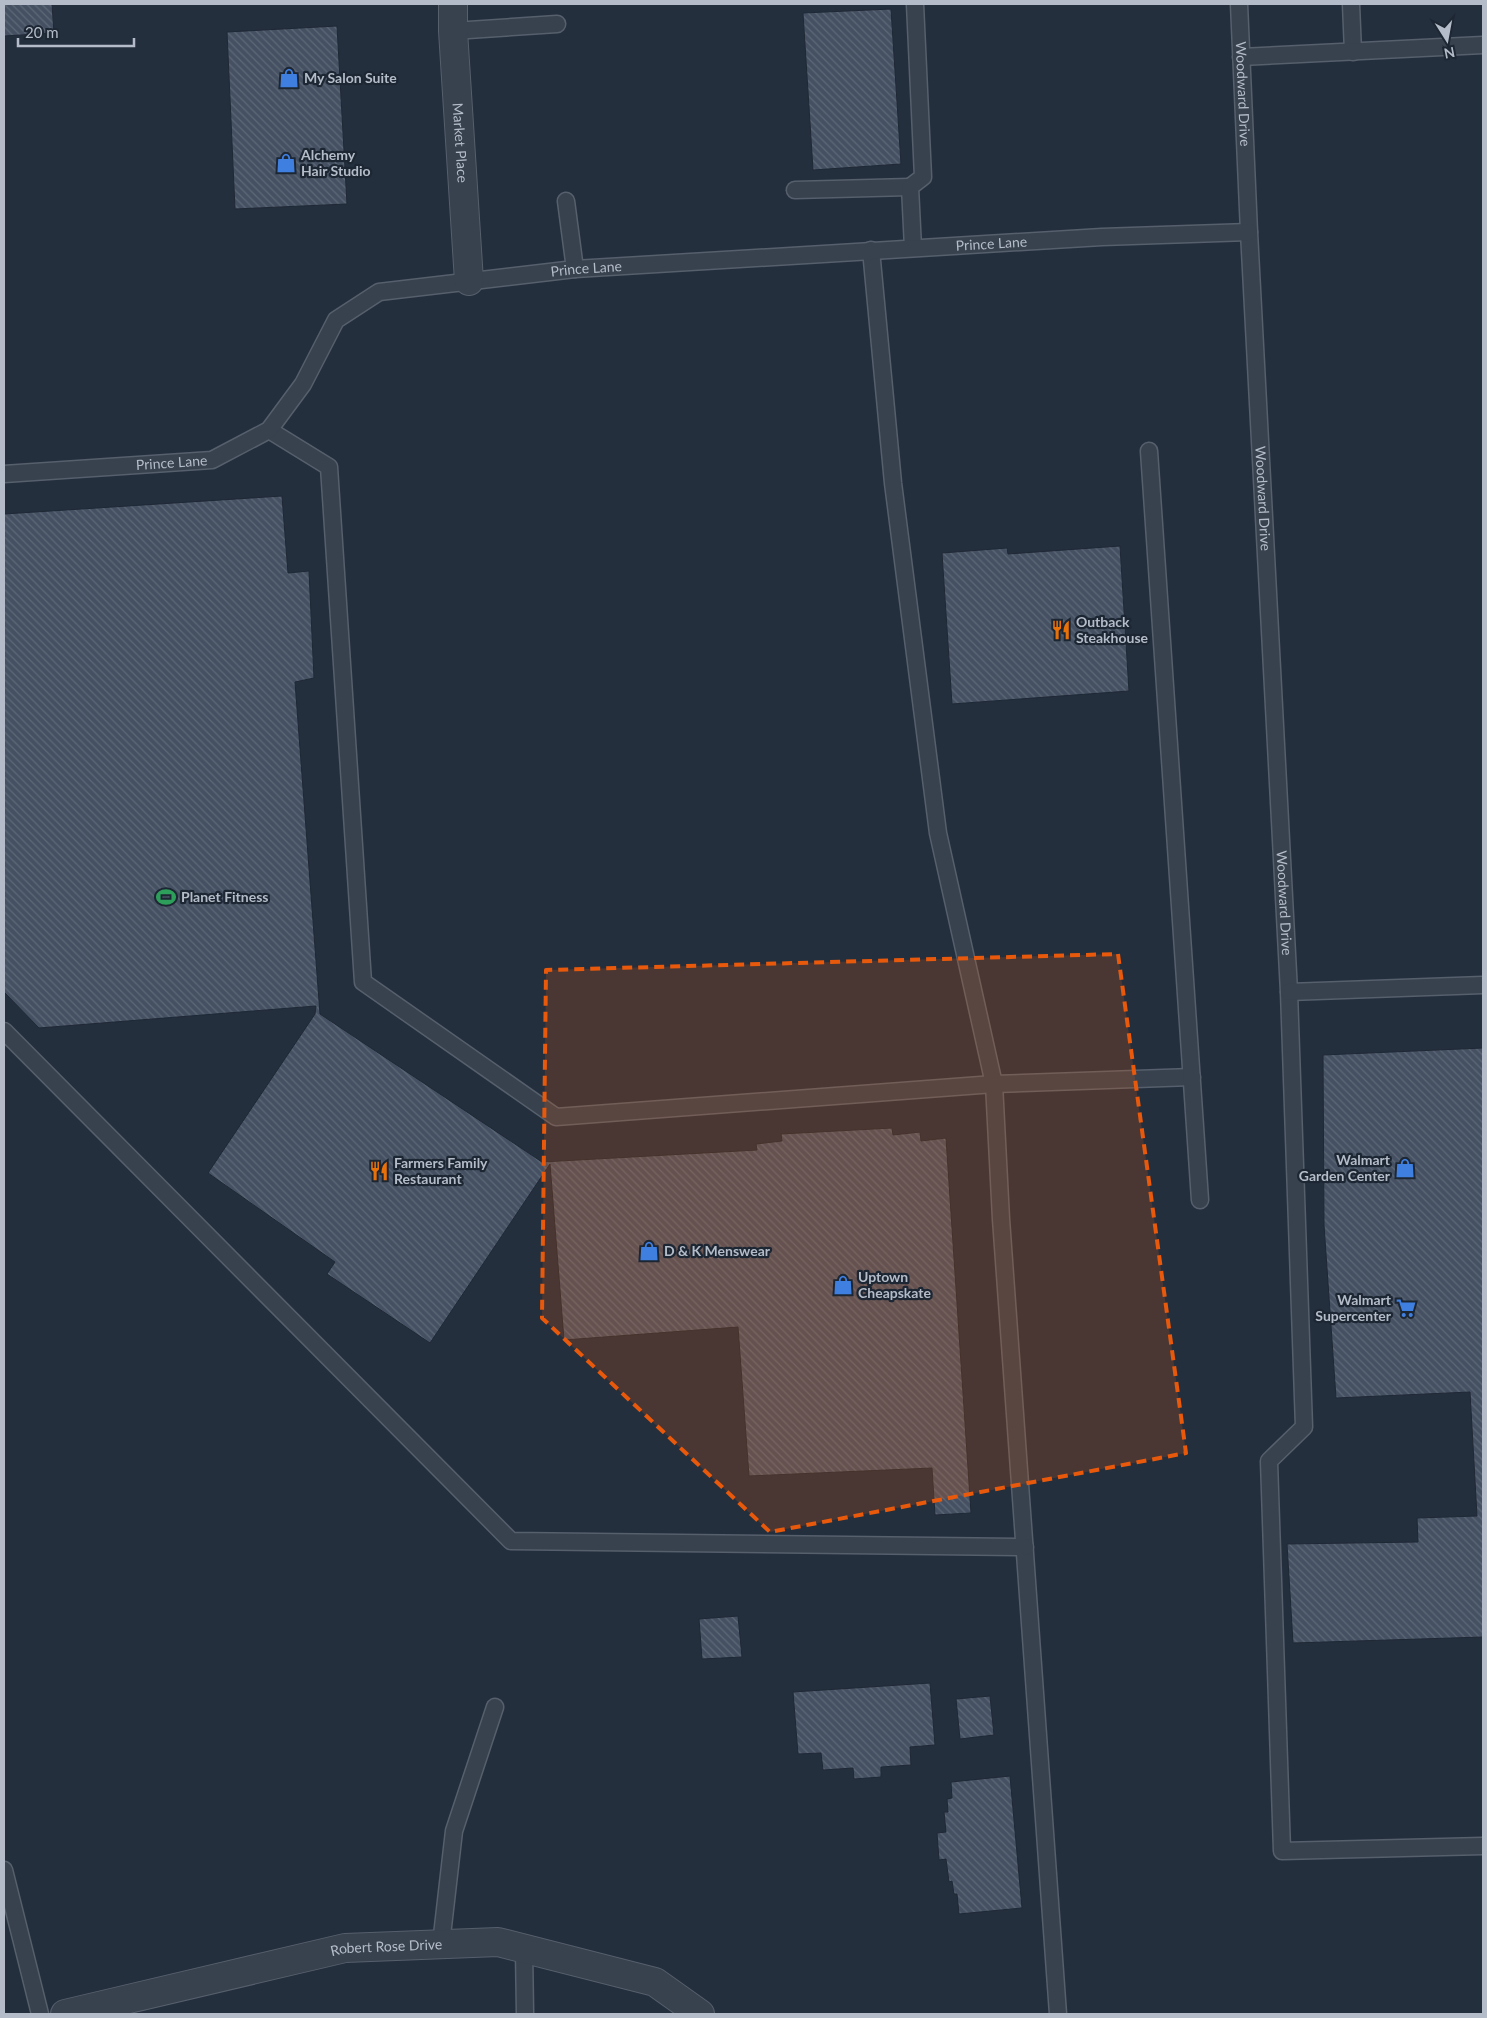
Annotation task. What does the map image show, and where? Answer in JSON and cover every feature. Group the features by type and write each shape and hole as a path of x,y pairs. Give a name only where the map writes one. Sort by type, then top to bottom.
{"street":[{"name":"Market Place","path":"454,4 453,31 469,281"},
{"name":"Robert Rose Drive","path":"65,2014 346,1948 498,1942 655,1982 700,2014"}],"lane":[{"path":"794,190 910,187 924,177 916,4"},
{"name":"Woodward Drive","path":"1239,4 1249,232 1289,992 1304,1427 1269,1461 1282,1851 1483,1846"},
{"path":"1350,4 1353,52"},
{"path":"453,31 557,24"},
{"path":"1241,58 1483,45"},
{"path":"910,187 913,248"},
{"path":"566,201 575,269"},
{"name":"Prince Lane","path":"4,474 212,460 269,430 303,384 336,320 379,292 575,269 1102,237 1249,232"},
{"path":"871,250 893,483 938,833 994,1084 1001,1218 1058,2014"},
{"path":"269,430 329,467 363,982 556,1117 994,1084 1192,1077"},
{"path":"1149,451 1200,1200"},
{"path":"1289,992 1483,984"},
{"path":"4,1031 511,1542 1025,1547"},
{"path":"441,1944 454,1831 495,1707"},
{"path":"4,1870 40,2014"},
{"path":"524,1949 525,2014"}],"highlighted area":[{"path":"1118,954 1186,1453 770,1532 542,1318 546,970"}],"building":[{"path":"4,4 52,4 54,33 4,36"},
{"path":"891,9 901,164 813,170 803,13"},
{"path":"337,26 347,204 235,209 227,32"},
{"path":"282,496 288,573 309,571 314,678 295,682 320,1014 542,1162 757,1150 756,1144 782,1141 781,1134 892,1128 893,1135 920,1132 921,1141 946,1138 971,1513 935,1515 932,1468 749,1476 738,1327 564,1340 550,1164 430,1343 327,1274 335,1262 208,1173 315,1014 316,1006 39,1028 4,992 4,514"},
{"path":"1120,546 1129,691 952,704 942,553 1007,548 1008,554"},
{"name":"Walmart Supercenter","path":"1483,1048 1483,1637 1293,1643 1287,1544 1418,1542 1417,1518 1477,1516 1470,1392 1336,1398 1324,1225 1323,1055"},
{"path":"738,1616 742,1657 702,1659 699,1619"},
{"path":"930,1683 935,1745 910,1747 911,1765 881,1767 881,1777 854,1779 853,1768 823,1770 821,1753 798,1754 793,1692"},
{"path":"990,1696 994,1735 960,1739 956,1699"},
{"path":"1010,1776 1022,1908 959,1914 957,1894 954,1894 952,1881 949,1882 946,1859 939,1860 937,1833 946,1832 944,1812 948,1812 947,1799 952,1798 951,1782"}],"place":[{"name":"My Salon Suite","path":"289,78"},
{"name":"Alchemy Hair Studio","path":"286,163"},
{"name":"Outback Steakhouse","path":"1061,630"},
{"name":"Planet Fitness","path":"166,897"},
{"name":"Walmart Garden Center","path":"1405,1168"},
{"name":"Farmers Family Restaurant","path":"379,1171"},
{"name":"D & K Menswear","path":"649,1251"},
{"name":"Uptown Cheapskate","path":"843,1285"},
{"name":"Walmart Supercenter","path":"1406,1308"}]}
